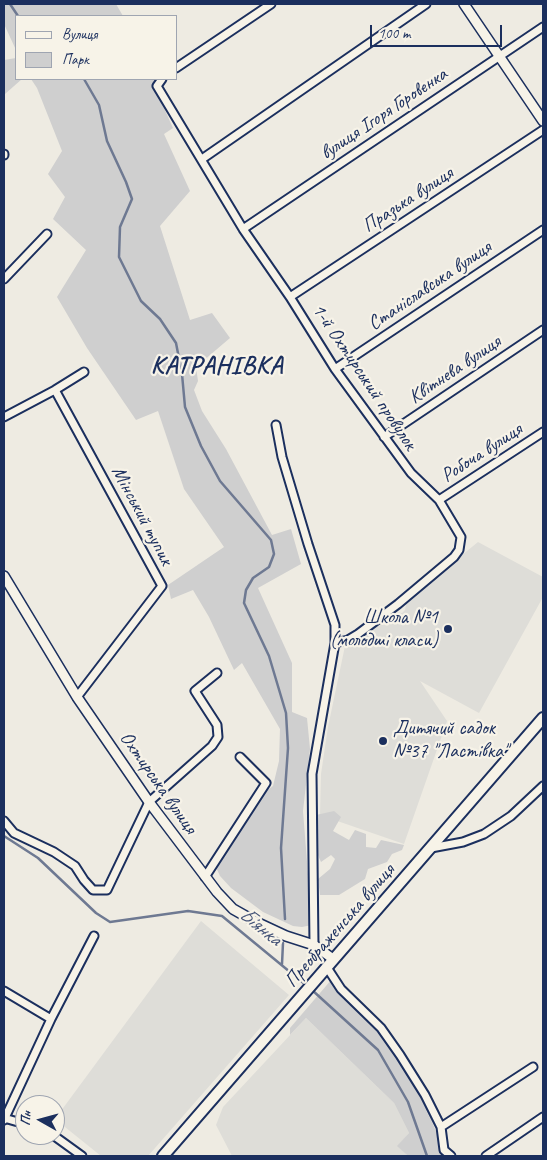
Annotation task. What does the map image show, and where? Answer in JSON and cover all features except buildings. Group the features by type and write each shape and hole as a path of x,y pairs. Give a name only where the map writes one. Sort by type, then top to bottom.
{"main road":[{"name":"Преображенська вулиця","path":"163,1156 543,718"}],"street":[{"path":"178,67 272,4"},
{"path":"202,159 426,4"},
{"path":"464,4 543,121"},
{"name":"вулиця Ігоря Горовенка","path":"243,229 543,27"},
{"name":"1-й Охтирський провулок","path":"161,80 157,86 243,229 290,297 335,369 411,473 439,500 461,537 460,550 454,557 398,604 358,634 348,640 335,643"},
{"name":"Празька вулиця","path":"290,297 543,130"},
{"name":"Станіславська вулиця","path":"335,369 543,230"},
{"path":"4,279 47,234"},
{"name":"Квітнева вулиця","path":"384,437 543,330"},
{"path":"4,417 84,372"},
{"name":"Мінський тупик","path":"55,390 162,586 77,698"},
{"path":"276,425 282,457 335,625 335,643 312,774 314,945"},
{"name":"Робоча вулиця","path":"439,500 543,432"},
{"name":"Охтирська вулиця","path":"4,576 77,698 149,802 217,892 233,909 273,930 314,945 330,963"},
{"path":"4,821 14,833 54,852 75,866 93,890 107,890 149,802 212,746 218,737 217,726 195,690 217,673"},
{"path":"205,877 266,783 240,757"},
{"path":"430,848 464,842 484,834 511,816 543,787"},
{"path":"4,1119 51,1019 94,936"},
{"path":"330,963 341,989 381,1028 425,1094 441,1127 444,1150 451,1156"},
{"path":"4,991 51,1019"},
{"path":"441,1127 533,1067"},
{"path":"486,1156 543,1117"},
{"path":"65,1144 82,1156"}],"shaded area":[{"path":"478,542 543,577 543,597 479,713 420,681 447,721 404,844 320,815 321,774 328,727 345,646 393,612 402,613 405,610 407,600"},
{"path":"201,921 289,995 148,1156 101,1156 65,1127 65,1105"},
{"path":"306,1018 394,1103 409,1133 398,1146 408,1156 232,1156 216,1125 223,1107"}],"green space":[{"path":"4,4 116,4 122,15 15,15 15,48 4,24"},
{"path":"15,58 15,80 21,80 5,94 4,94 4,60"},
{"path":"32,80 156,80 154,86 173,128 164,134 190,191 160,226 190,320 212,313 230,338 196,367 198,381 194,390 202,411 226,449 272,535 291,529 301,564 258,588 292,663 292,712 307,718 310,749 303,811 312,925 293,926 263,912 231,888 220,876 215,865 263,793 273,786 279,761 280,729 242,663 234,670 209,617 193,590 171,599 168,585 224,547 184,489 158,411 136,420 87,348 57,297 86,250 53,219 65,197 48,174 62,151 37,88"},
{"path":"334,811 341,817 333,831 349,840 355,830 366,834 366,847 376,848 381,840 404,845 402,850 392,854 387,862 368,869 365,879 339,895 320,895 318,879 330,869 335,859 331,855 321,862 317,853 316,815"},
{"path":"332,979 379,1030 420,1092 446,1156 408,1156 397,1146 409,1133 394,1103 306,1018 290,1035 290,1028"}],"waterway":[{"path":"10,4 17,15"},
{"path":"85,80 99,105 107,141 132,199 120,227 119,257 141,301 160,319 176,343 182,374 185,407 201,446 220,481 271,540 274,554 269,567 253,578 246,590 244,603 269,656 286,713 288,748 281,848 285,919"},
{"name":"Біянка","path":"4,836 38,858 96,913 110,922 188,911 222,916 307,986"},
{"path":"282,964 283,943"},
{"name":"Біянка","path":"312,990 378,1050 408,1102 427,1156"}],"place":[{"name":"Школа №1 (молодші класи)","path":"448,629"},
{"name":"Дитячий садок №37 \"Ластівка\"","path":"383,741"}],"district":[{"name":"КАТРАНІВКА","path":"217,366"}]}
